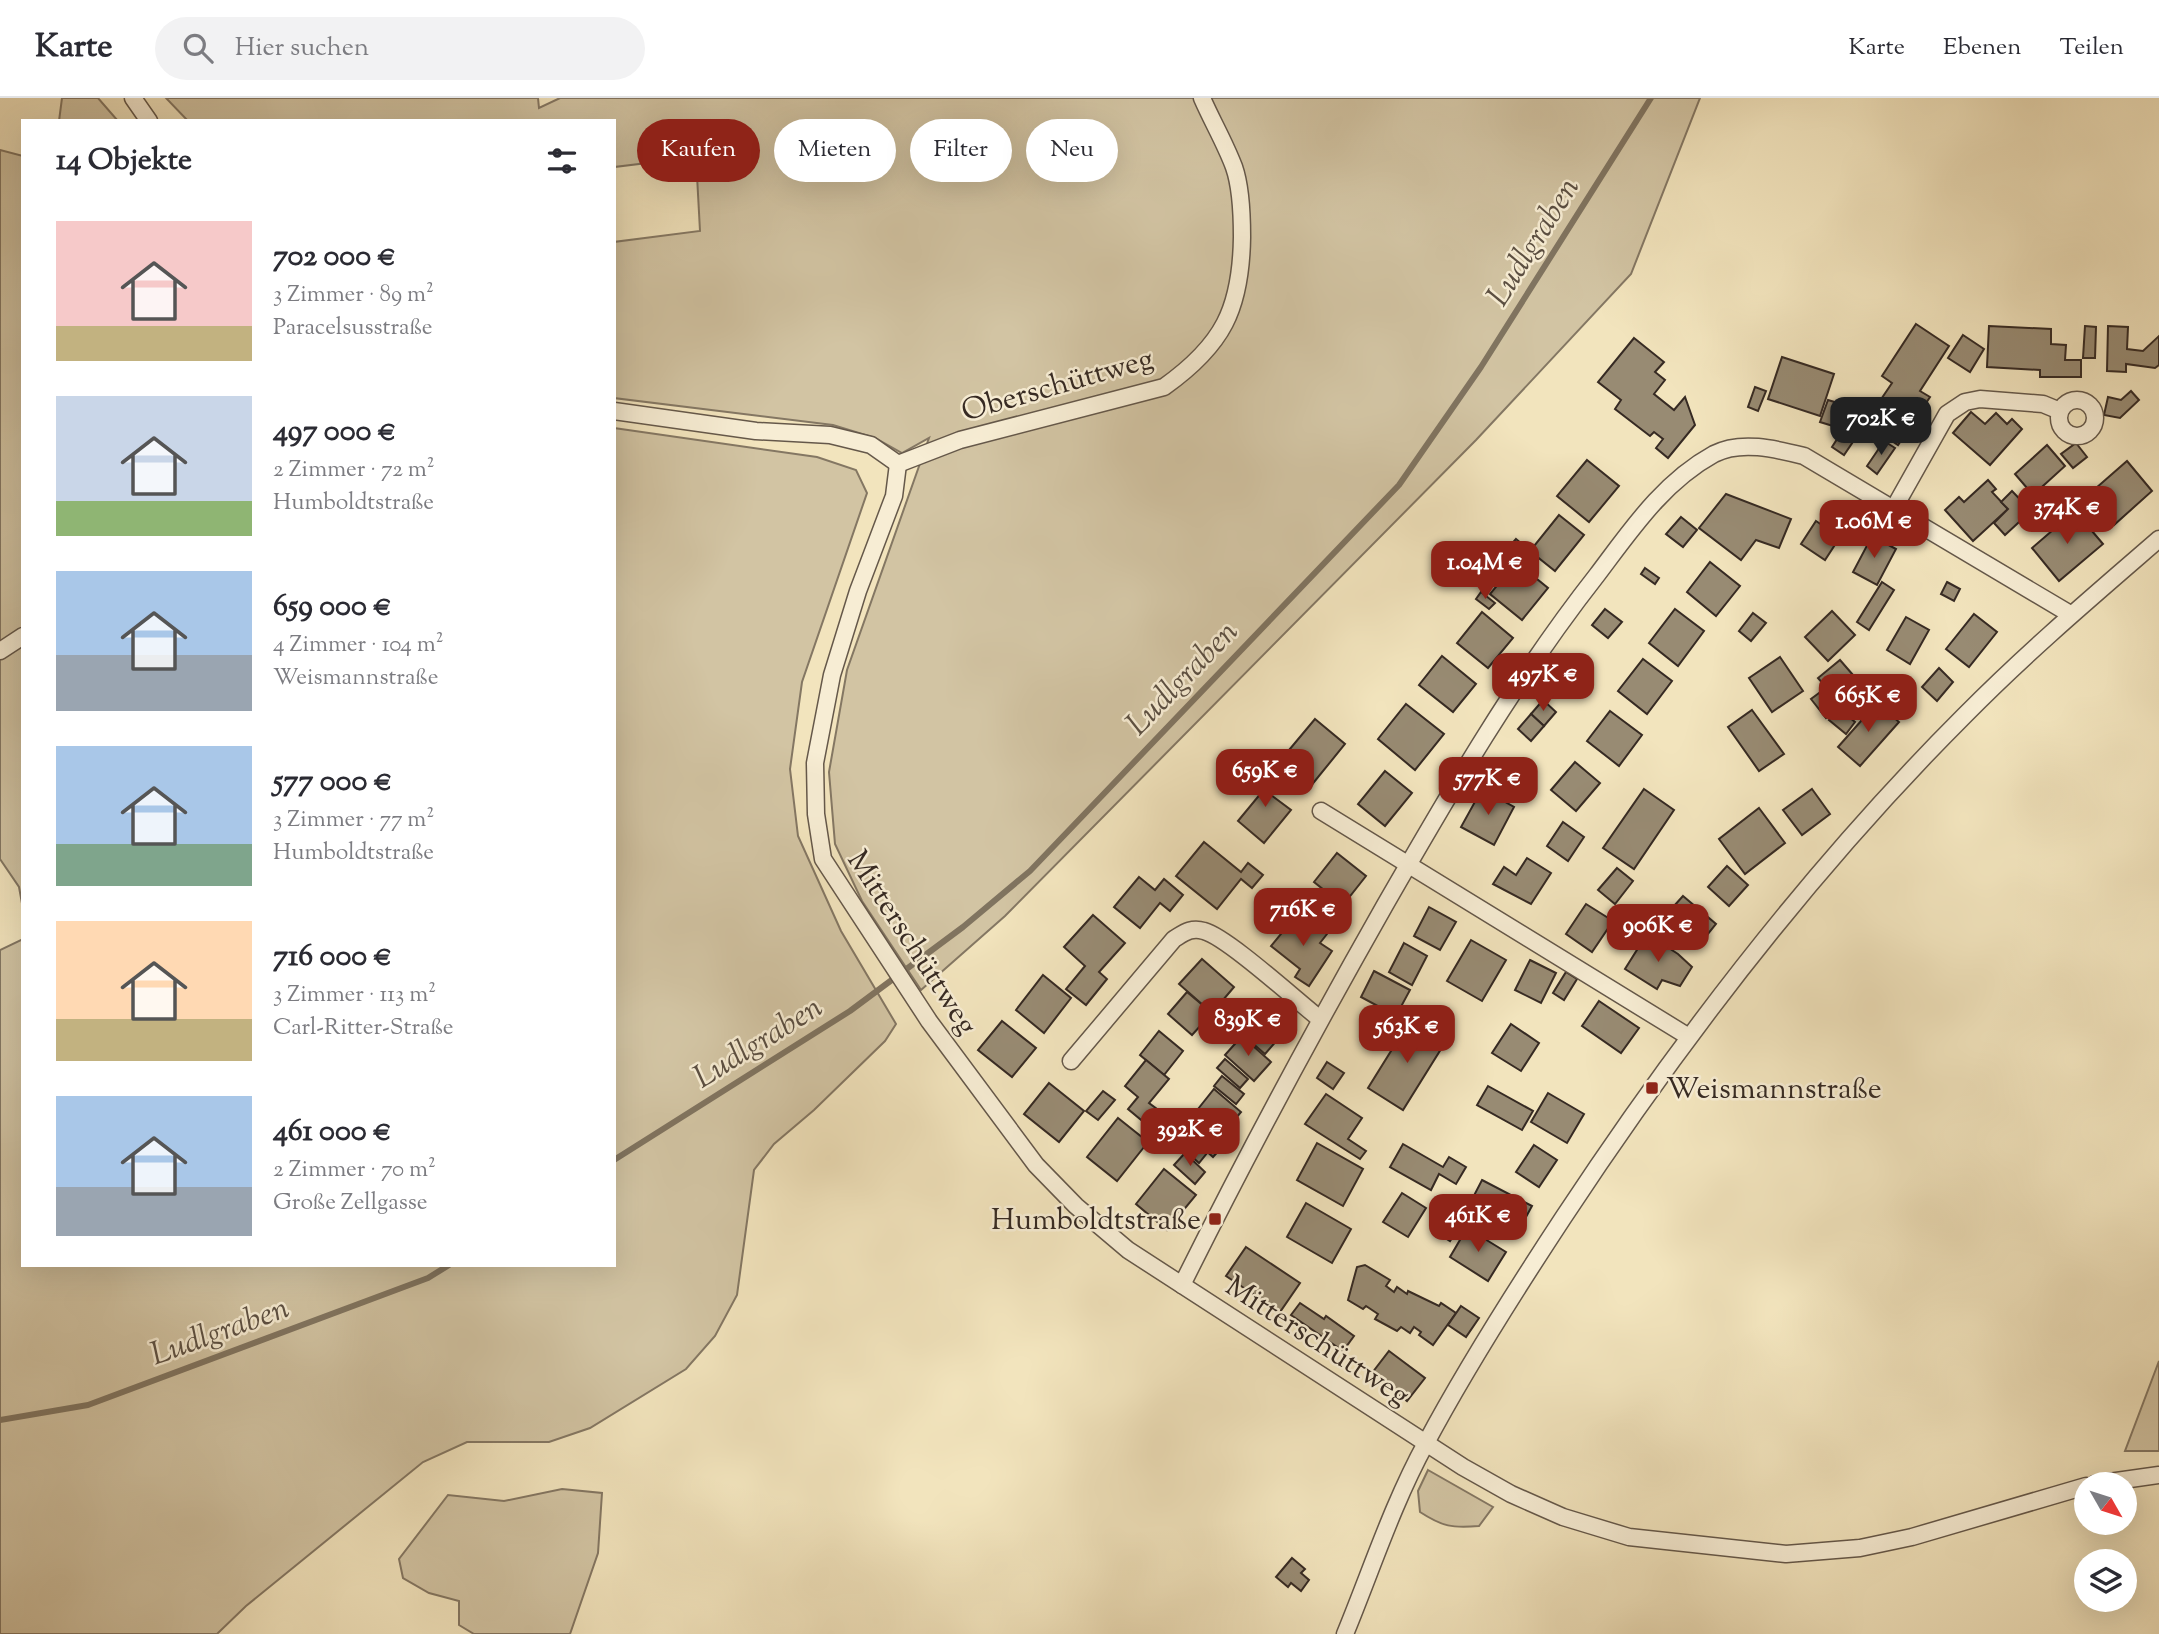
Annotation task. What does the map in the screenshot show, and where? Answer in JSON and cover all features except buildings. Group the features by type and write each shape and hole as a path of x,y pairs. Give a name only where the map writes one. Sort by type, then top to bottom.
{"street":[{"path":"133,98 148,119"},
{"name":"Oberschüttweg","path":"898,464 960,440 1164,387 1192,366 1214,342 1234,306 1241,262 1242,220 1235,169 1202,98"},
{"path":"1893,510 1947,414 1965,402 1980,399 2043,404 2060,411"},
{"path":"616,411 756,431 830,435 871,445 898,464"},
{"path":"1182,1285 1249,1150 1320,1019 1503,706 1574,603 1658,496 1690,470 1716,453 1762,445 1804,456 2070,614"},
{"name":"Mitterschüttweg","path":"898,464 894,496 858,591 832,675 815,763 816,814 823,859 914,999 1036,1165 1076,1206 1128,1250 1425,1443 1511,1494 1563,1517 1629,1537 1773,1554 1825,1553 1912,1537 2074,1490"},
{"path":"1345,1634 1425,1443 1507,1304 1611,1145 1689,1037 1778,922 1868,817 1964,716 2070,614 2159,540"},
{"path":"0,651 21,637"},
{"path":"1321,811 1689,1037"},
{"path":"1070,1061 1174,939 1190,929 1206,931 1228,945 1320,1019"},
{"path":"2137,1478 2159,1475"}],"shaded area":[{"path":"62,98 98,98 116,119 59,119"},
{"path":"166,98 538,98 539,108 560,98 1700,98 1631,274 1476,440 1005,916 921,990 862,901 835,844 829,772 847,670 929,438 902,453 875,438 833,425 616,398 616,242 700,231 697,182 760,182 760,119 637,119 637,164 616,167 616,119 186,119"},
{"path":"0,150 21,155 21,628 0,642"},
{"path":"616,428 817,457 856,470 867,493 802,682 790,769 798,836 841,931 896,1024 885,1041 814,1110 774,1144 754,1170 737,1295 715,1336 686,1369 590,1428 549,1442 467,1442 423,1462 246,1606 217,1634 0,1634 0,950 21,940 21,1267 616,1267"},
{"path":"21,646 21,898 19,887 0,859 0,660"},
{"path":"2159,1361 2159,1451 2125,1451"},
{"path":"1428,1470 1493,1507 1479,1526 1448,1525 1420,1512 1418,1491"},
{"path":"562,1489 602,1493 598,1553 570,1634 474,1634 459,1625 459,1601 429,1593 403,1578 399,1559 448,1495 504,1501"}],"waterway":[{"name":"Ludlgraben","path":"616,1159 850,1011 963,927 1030,871 1399,485 1481,367 1651,98"},
{"name":"Ludlgraben","path":"0,1420 88,1405 428,1278 446,1267"}],"place":[{"name":"Weismannstraße","path":"1652,1088"},
{"name":"Humboldtstraße","path":"1215,1219"}]}
